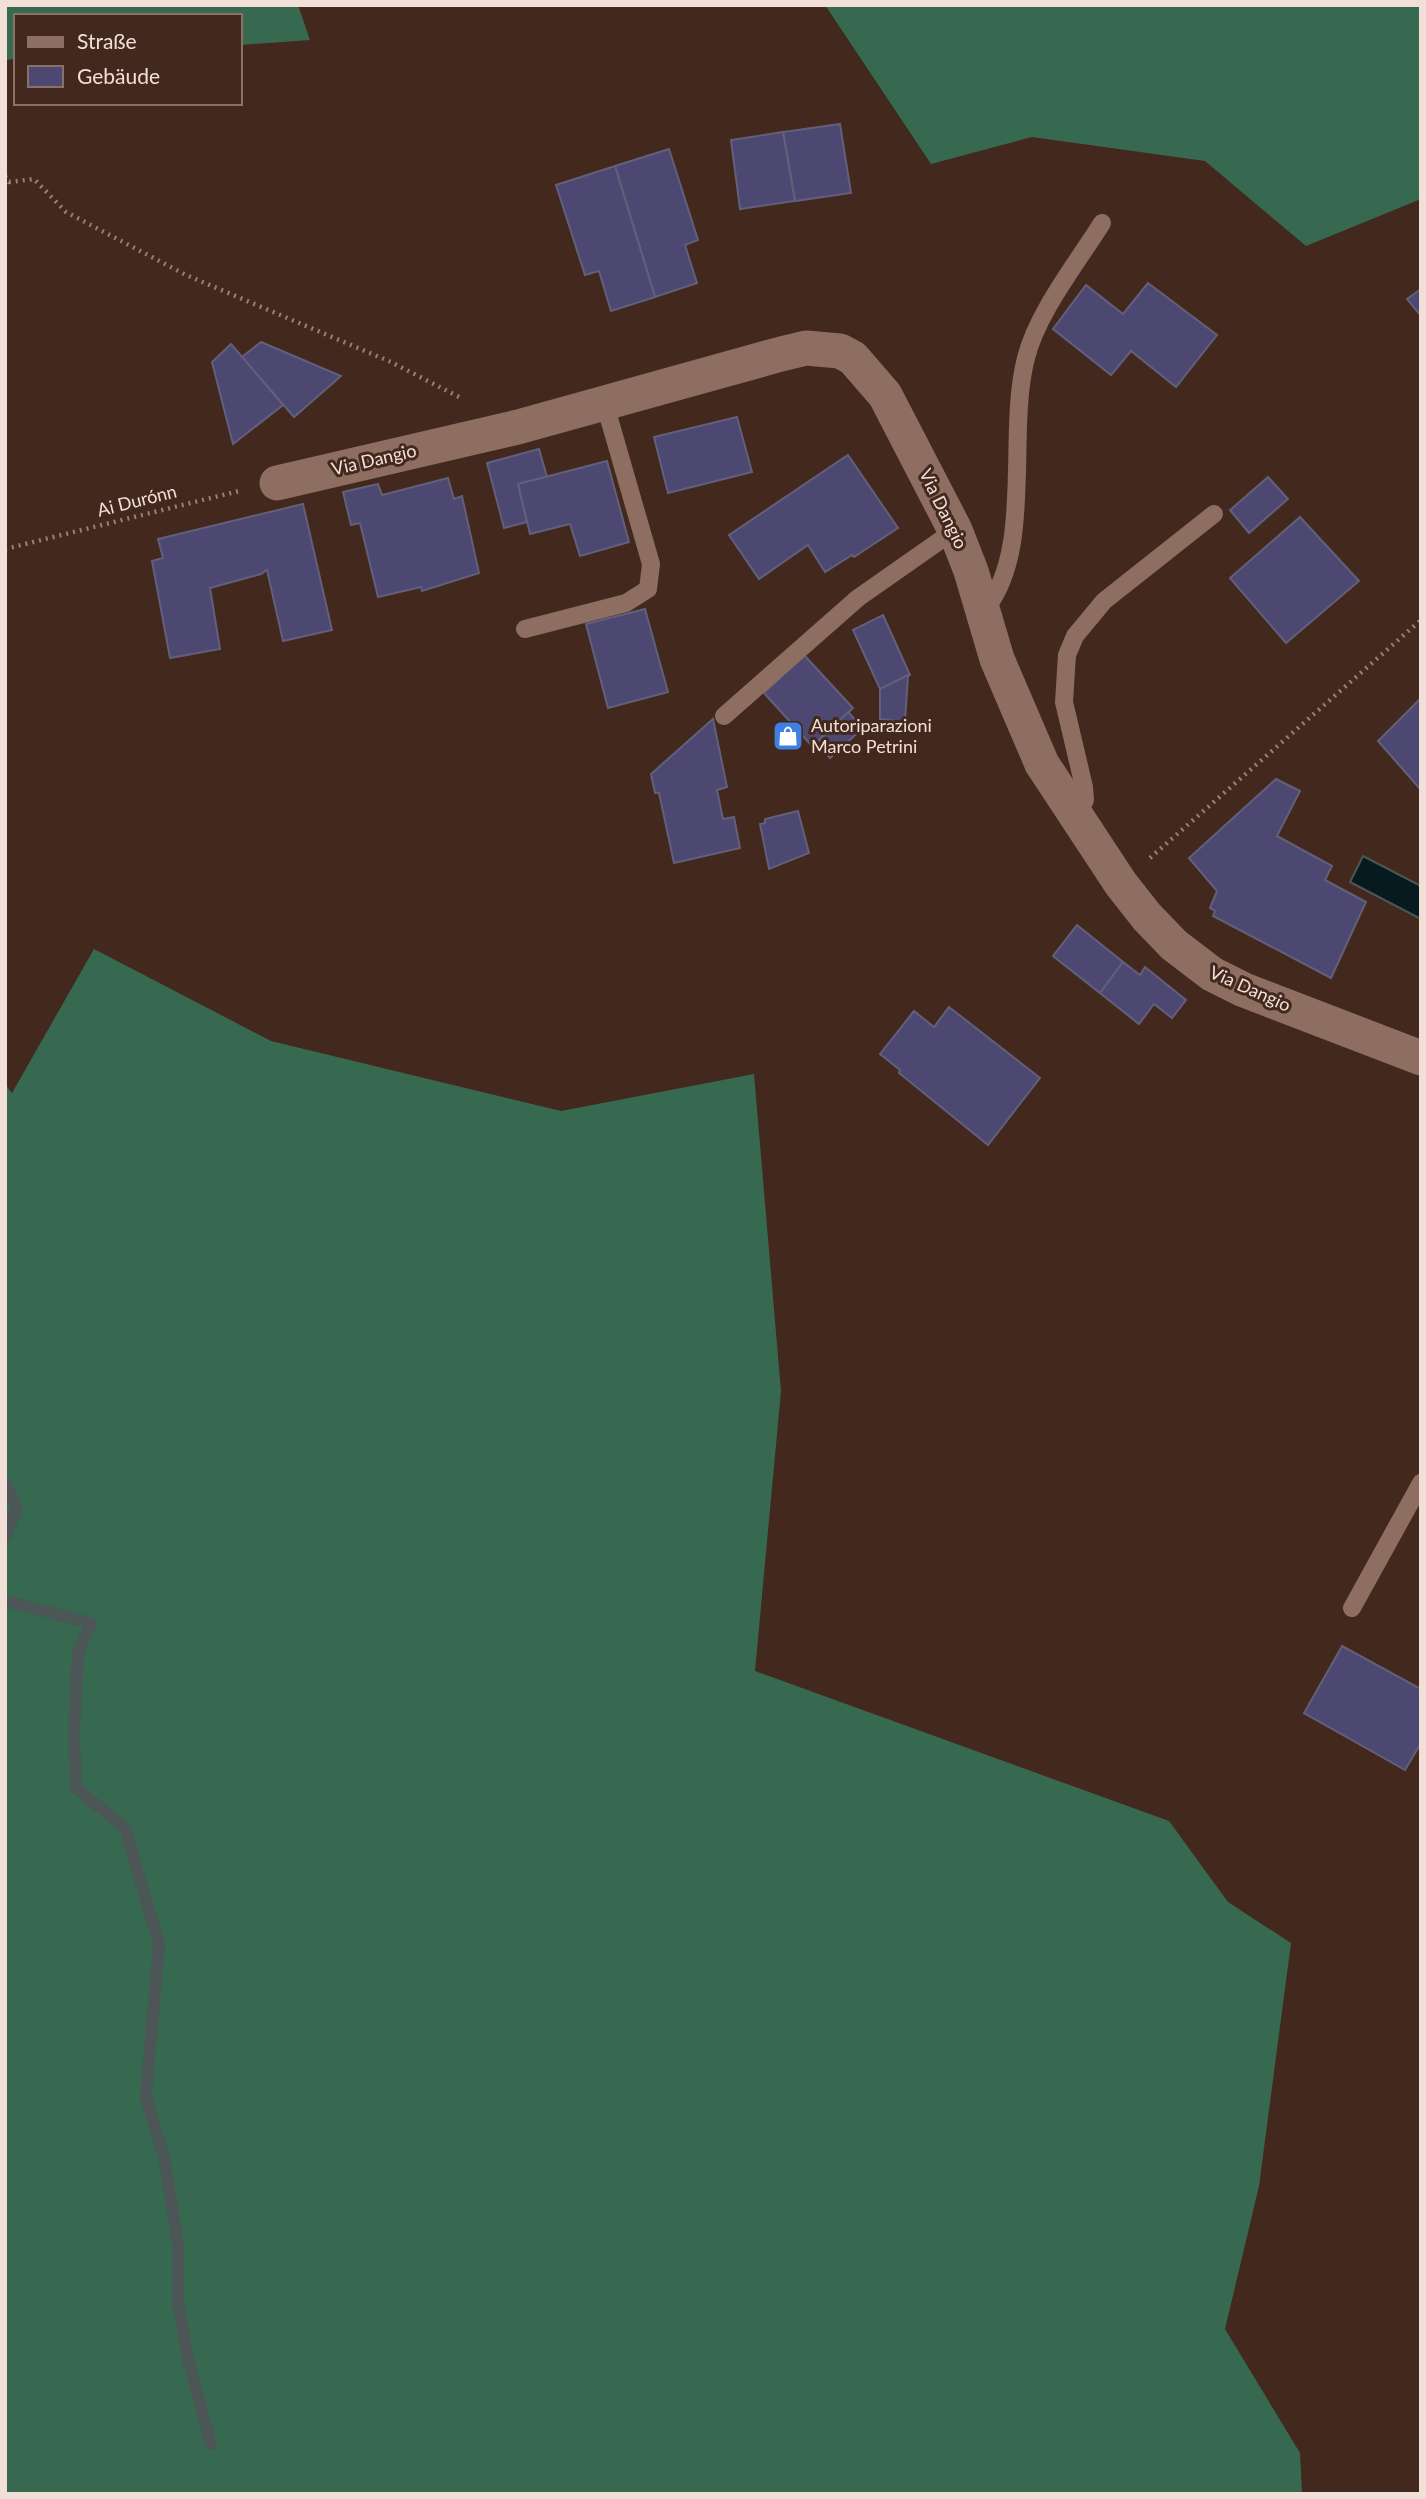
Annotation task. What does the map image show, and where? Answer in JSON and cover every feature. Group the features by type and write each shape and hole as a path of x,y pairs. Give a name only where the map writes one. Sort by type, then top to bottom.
{"street":[{"name":"Via Dangio","path":"276,483 518,427 604,401 806,348 840,351 861,366 885,396 955,530 1020,716 1042,764 1121,884 1174,945 1212,974 1244,990 1421,1058"}],"lane":[{"path":"983,612 997,596 1006,576 1012,543 1019,411 1026,356 1040,324 1102,223"},
{"path":"525,629 626,603 648,589 651,564 604,401"},
{"path":"1076,817 1085,800 1084,787 1064,702 1067,655 1075,636 1104,601 1214,514"},
{"path":"724,716 858,598 955,530"},
{"path":"1352,1608 1421,1483"}],"path":[{"path":"5,176 9,182 34,179 66,212 186,275 391,362 518,427"},
{"name":"Ai Durónn","path":"5,549 276,483"},
{"path":"1121,884 1421,620"}],"green space":[{"path":"5,5 298,5 310,40 242,45 242,14 14,14 14,59 5,60"},
{"path":"825,5 1421,5 1421,199 1306,246 1205,161 1032,137 931,164"},
{"path":"94,949 271,1041 561,1111 754,1074 781,1391 755,1671 1169,1821 1228,1902 1291,1943 1259,2186 1225,2329 1300,2453 1302,2494 5,2494 5,1084 12,1093"}],"water":[{"path":"1363,856 1421,886 1421,919 1350,882"}],"building":[{"path":"840,124 851,193 795,201 783,132"},
{"path":"783,132 795,201 740,209 731,140"},
{"path":"669,149 698,240 685,245 697,283 655,297 615,166"},
{"path":"615,166 655,297 611,311 599,271 585,275 556,185"},
{"path":"1148,283 1217,335 1176,387 1131,351 1111,375 1053,329 1086,285 1123,314"},
{"path":"1421,289 1421,316 1407,299"},
{"path":"261,342 341,376 294,417 242,357"},
{"path":"231,344 283,405 233,444 212,362"},
{"path":"737,417 752,472 668,493 654,437"},
{"path":"539,449 547,477 518,484 527,522 504,528 487,463"},
{"path":"848,455 898,528 854,557 852,555 825,572 808,545 759,579 729,535"},
{"path":"607,461 629,542 580,556 570,524 530,534 518,484"},
{"path":"1268,477 1288,499 1249,533 1230,510"},
{"path":"448,478 454,499 462,496 479,573 422,591 421,587 378,597 360,523 351,525 343,492 378,484 382,495"},
{"path":"303,504 332,630 283,641 267,570 210,588 220,649 170,658 152,561 163,558 158,539"},
{"path":"1300,517 1359,581 1286,643 1230,578"},
{"path":"645,609 668,692 608,708 586,624"},
{"path":"883,615 910,675 880,689 853,630"},
{"path":"804,655 853,708 812,746 764,693"},
{"path":"908,675 905,722 880,719 880,689"},
{"path":"1421,698 1421,790 1378,741"},
{"path":"848,712 863,728 830,758 816,743"},
{"path":"713,719 727,787 717,790 723,819 734,817 740,848 674,863 659,793 655,793 651,774"},
{"path":"1276,779 1300,791 1277,836 1332,866 1325,880 1366,902 1331,978 1213,916 1215,911 1210,908 1217,891 1189,858"},
{"path":"798,811 809,853 769,869 760,824 765,823 765,819"},
{"path":"1077,925 1123,962 1100,993 1053,956"},
{"path":"1123,962 1140,975 1145,967 1186,1000 1172,1018 1154,1004 1139,1024 1100,993"},
{"path":"949,1007 1040,1078 988,1145 899,1073 900,1070 880,1054 914,1011 934,1027"},
{"path":"1342,1646 1421,1689 1421,1743 1405,1770 1304,1713"}],"waterway":[{"path":"5,1484 17,1508 5,1538"},
{"path":"5,1601 91,1623 78,1653 74,1732 76,1788 125,1828 159,1944 146,2097 164,2157 178,2243 178,2303 189,2363 211,2444"}],"place":[{"name":"Autoriparazioni Marco Petrini","path":"788,736"}]}
